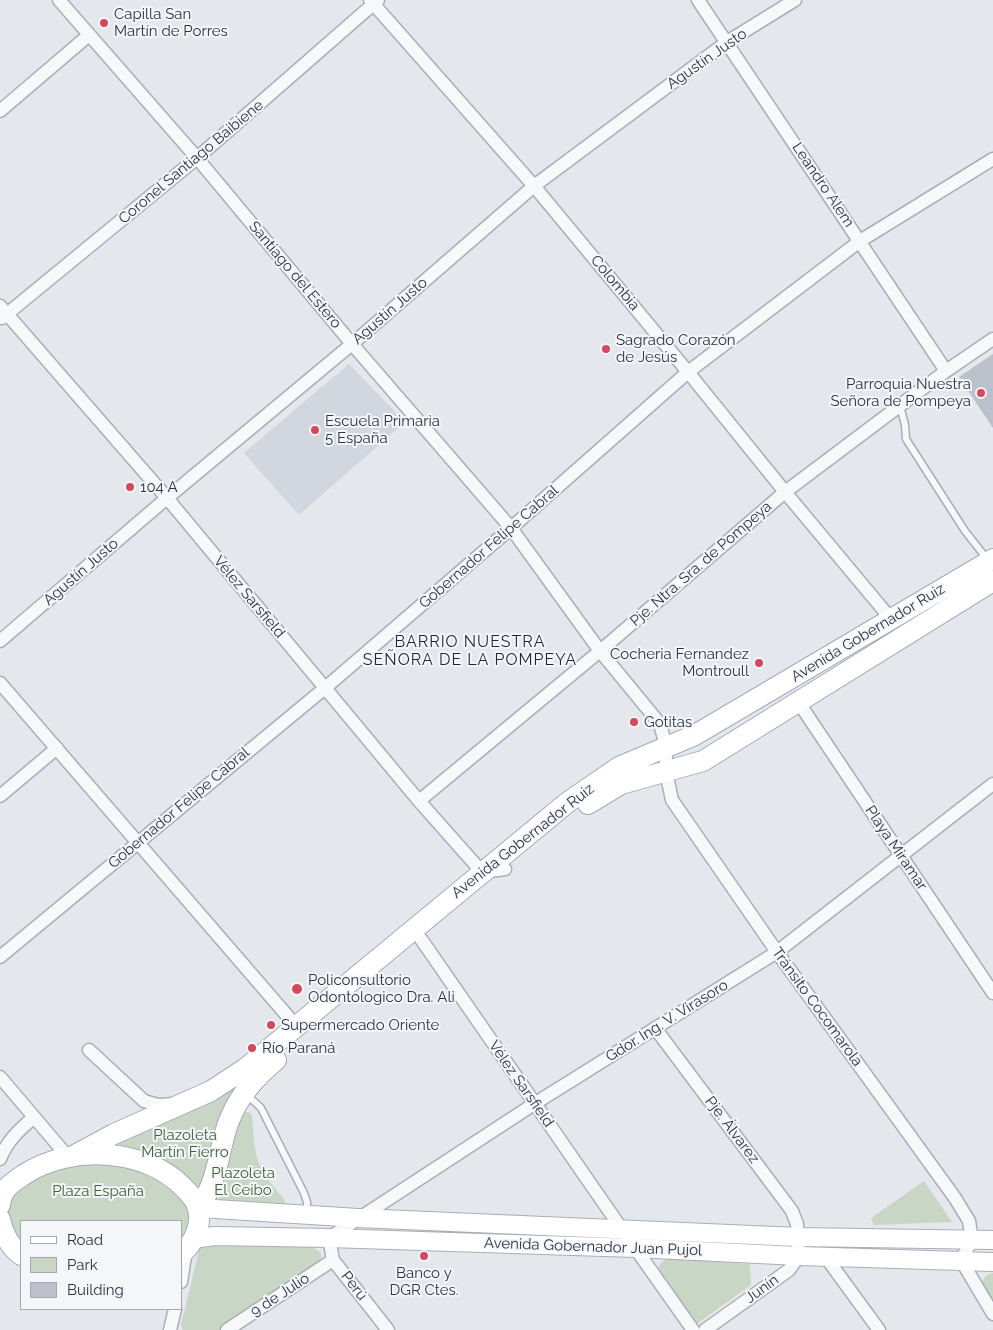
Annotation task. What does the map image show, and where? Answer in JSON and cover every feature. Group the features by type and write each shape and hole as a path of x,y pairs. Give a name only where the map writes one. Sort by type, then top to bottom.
{"main road":[{"name":"Avenida Gobernador Ruiz","path":"71,1156 114,1134 211,1090 246,1068 568,802 619,767 695,735 891,619 992,568"},
{"name":"Avenida Gobernador Ruiz","path":"198,1205 209,1189 228,1120 243,1092 258,1076 505,869 595,799 620,784 703,762 799,703 992,568"},
{"path":"0,1205 0,1199 6,1186 28,1172 54,1160 71,1156 101,1155 133,1160 164,1171 178,1182 198,1205 199,1228 187,1247"},
{"name":"Avenida Gobernador Juan Pujol","path":"198,1205 358,1218 799,1237 992,1239"},
{"path":"0,1219 5,1237 19,1253"},
{"name":"Avenida Gobernador Juan Pujol","path":"187,1247 214,1236 634,1247 799,1256 987,1261"},
{"path":"0,1239 19,1253"}],"street":[{"name":"Santiago del Estero","path":"59,0 197,158 352,344 511,528 600,651 660,724 666,746"},
{"name":"Leandro Alem","path":"698,0 946,371"},
{"name":"Agustín Justo","path":"0,641 167,498 352,344 534,186 727,42 796,0"},
{"name":"Coronel Santiago Baibiene","path":"2,314 197,158 374,1"},
{"name":"Colombia","path":"374,1 534,186 891,619"},
{"path":"0,111 89,35"},
{"name":"Gobernador Felipe Cabral","path":"0,957 325,688 688,372 860,242 993,159"},
{"name":"Vélez Sarsfield","path":"2,314 167,498 419,801 482,872"},
{"name":"Pje. Ntra. Sra. de Pompeya","path":"419,801 600,651 785,492 946,371 993,339"},
{"path":"0,683 297,1027"},
{"name":"Playa Miramar","path":"799,703 993,994"},
{"name":"Tránsito Cocomarola","path":"666,746 666,772 672,800 777,952 955,1198 969,1221 972,1240"},
{"path":"0,796 57,748"},
{"name":"Gdor. Ing. V. Virasoro","path":"328,1238 534,1104 777,952 993,784"},
{"path":"482,872 505,869"},
{"name":"Vélez Sarsfield","path":"421,939 621,1228"},
{"name":"Pje. Álvarez","path":"655,1028 792,1211 799,1237"},
{"path":"89,1050 144,1101 158,1105 183,1104"},
{"path":"0,1077 33,1118 71,1156"},
{"path":"0,1159 4,1148 16,1133 33,1118"},
{"name":"Avenida Gobernador Juan Pujol","path":"621,1228 634,1247"},
{"path":"799,1237 799,1256"},
{"name":"Perú","path":"328,1238 333,1260 388,1330"},
{"path":"987,1261 992,1239"},
{"path":"972,1240 961,1260 993,1314"},
{"path":"182,1276 187,1247"},
{"path":"634,1247 694,1330"},
{"name":"Junín","path":"705,1330 789,1270 799,1256"},
{"path":"825,1256 879,1330"},
{"name":"9 de Julio","path":"228,1330 333,1260"},
{"path":"170,1330 175,1310"}],"lane":[{"path":"900,406 905,425 906,439 965,531 992,568"},
{"path":"243,1092 256,1102 264,1113 304,1193 307,1202 307,1215"}],"shaded area":[{"path":"349,364 405,422 299,515 244,453"}],"green space":[{"name":"Plazoleta Martín Fierro","path":"259,1065 201,1185 194,1187 120,1148 118,1143 121,1139"},
{"name":"Plazoleta El Ceibo","path":"246,1112 252,1115 254,1142 258,1161 267,1178 284,1199 285,1203 283,1206 225,1203 217,1195 237,1121"},
{"name":"Plaza España","path":"112,1162 160,1176 188,1205 191,1226 182,1244 182,1220 20,1220 20,1245 7,1216 8,1203 22,1185 63,1165"},
{"path":"924,1181 952,1222 874,1225 871,1218"},
{"path":"203,1244 311,1246 321,1253 321,1258 320,1262 222,1330 183,1330 181,1325 199,1250"},
{"path":"668,1258 750,1264 751,1285 694,1326 658,1274 660,1264"},
{"path":"993,1273 993,1306 981,1289 987,1275"}],"building":[{"name":"Parroquia Nuestra Señora de Pompeya","path":"993,354 993,428 959,377"}],"place":[{"name":"Capilla San Martín de Porres","path":"104,23"},
{"name":"Sagrado Corazón de Jesús","path":"606,349"},
{"name":"Parroquia Nuestra Señora de Pompeya","path":"981,393"},
{"name":"Escuela Primaria 5 España","path":"315,430"},
{"name":"104 A","path":"130,487"},
{"name":"Cocheria Fernandez Montroull","path":"759,663"},
{"name":"Gotitas","path":"634,722"},
{"name":"Policonsultorio Odontologico Dra. Ali","path":"297,989"},
{"name":"Supermercado Oriente","path":"271,1025"},
{"name":"Río Paraná","path":"252,1048"},
{"name":"Banco y DGR Ctes.","path":"424,1256"}],"district":[{"name":"BARRIO NUESTRA SEÑORA DE LA POMPEYA","path":"470,651"}]}
